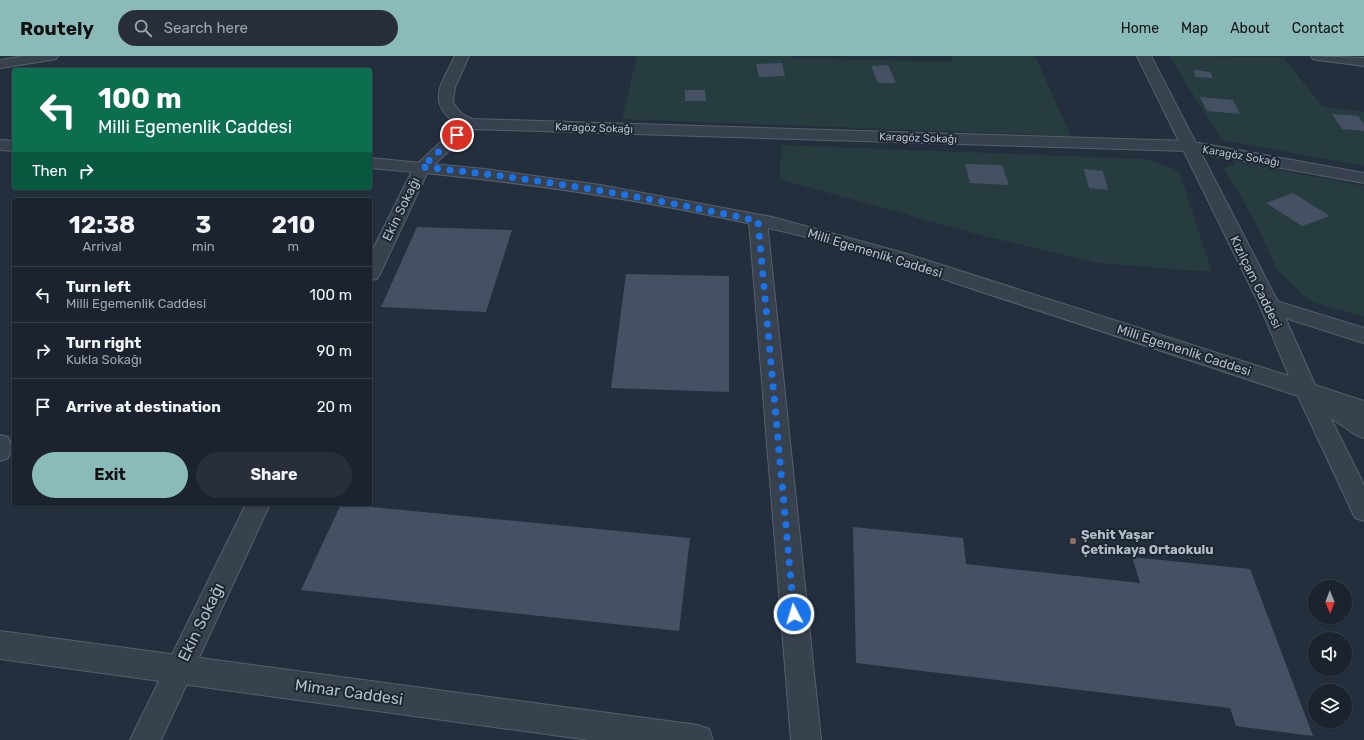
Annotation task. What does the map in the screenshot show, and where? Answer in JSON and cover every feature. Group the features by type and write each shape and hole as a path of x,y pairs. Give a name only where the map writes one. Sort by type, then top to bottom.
{"street":[{"path":"0,64 51,56"},
{"path":"422,167 469,124 455,117 446,107 444,94 462,56"},
{"name":"Kızılçam Caddesi","path":"1144,56 1188,146 1270,306 1306,390 1364,510"},
{"path":"1318,56 1364,62"},
{"name":"Karagöz Sokağı","path":"469,124 1188,146 1364,178"},
{"path":"0,145 12,146"},
{"name":"Milli Egemenlik Caddesi","path":"372,163 531,179 611,192 758,221 830,238 1306,390 1364,410"},
{"name":"Ekin Sokağı","path":"372,270 422,167"},
{"path":"758,221 806,740"},
{"path":"1270,306 1364,336"},
{"path":"1306,390 1364,429"},
{"path":"0,444 0,451"},
{"name":"Ekin Sokağı","path":"145,740 257,506"},
{"name":"Mimar Caddesi","path":"0,645 698,740"}],"green space":[{"path":"637,56 791,56 791,58 953,62 952,56 1035,56 1071,136 622,119"},
{"path":"1169,56 1283,57 1322,106 1364,112 1364,166 1222,140"},
{"path":"782,145 1145,159 1179,171 1212,272 1098,263 980,235 779,179"},
{"path":"1237,162 1364,186 1364,317 1310,301 1277,270 1256,223 1224,168"}],"building":[{"path":"782,63 785,76 759,77 756,64"},
{"path":"888,65 896,83 878,83 871,66"},
{"path":"1193,70 1210,72 1213,78 1196,77"},
{"path":"685,90 705,90 706,101 685,101"},
{"path":"1200,97 1233,100 1240,114 1207,111"},
{"path":"1332,114 1358,116 1364,124 1364,131 1342,129"},
{"path":"965,164 1002,165 1009,185 970,183"},
{"path":"1084,169 1103,171 1108,190 1089,188"},
{"path":"1293,193 1330,216 1302,226 1266,203"},
{"path":"417,227 512,230 486,312 381,307"},
{"path":"626,274 729,276 729,392 611,388"},
{"path":"340,506 362,506 690,538 679,631 301,590"},
{"path":"853,527 963,538 966,564 1140,583 1132,557 1250,569 1308,723 1308,728 1310,728 1313,736 1236,726 1230,708 856,663"}],"place":[{"name":"Şehit Yaşar Çetinkaya Ortaokulu","path":"1073,541"}],"route":[{"path":"457,135 422,167 531,179 684,205 758,221 794,614"}]}
